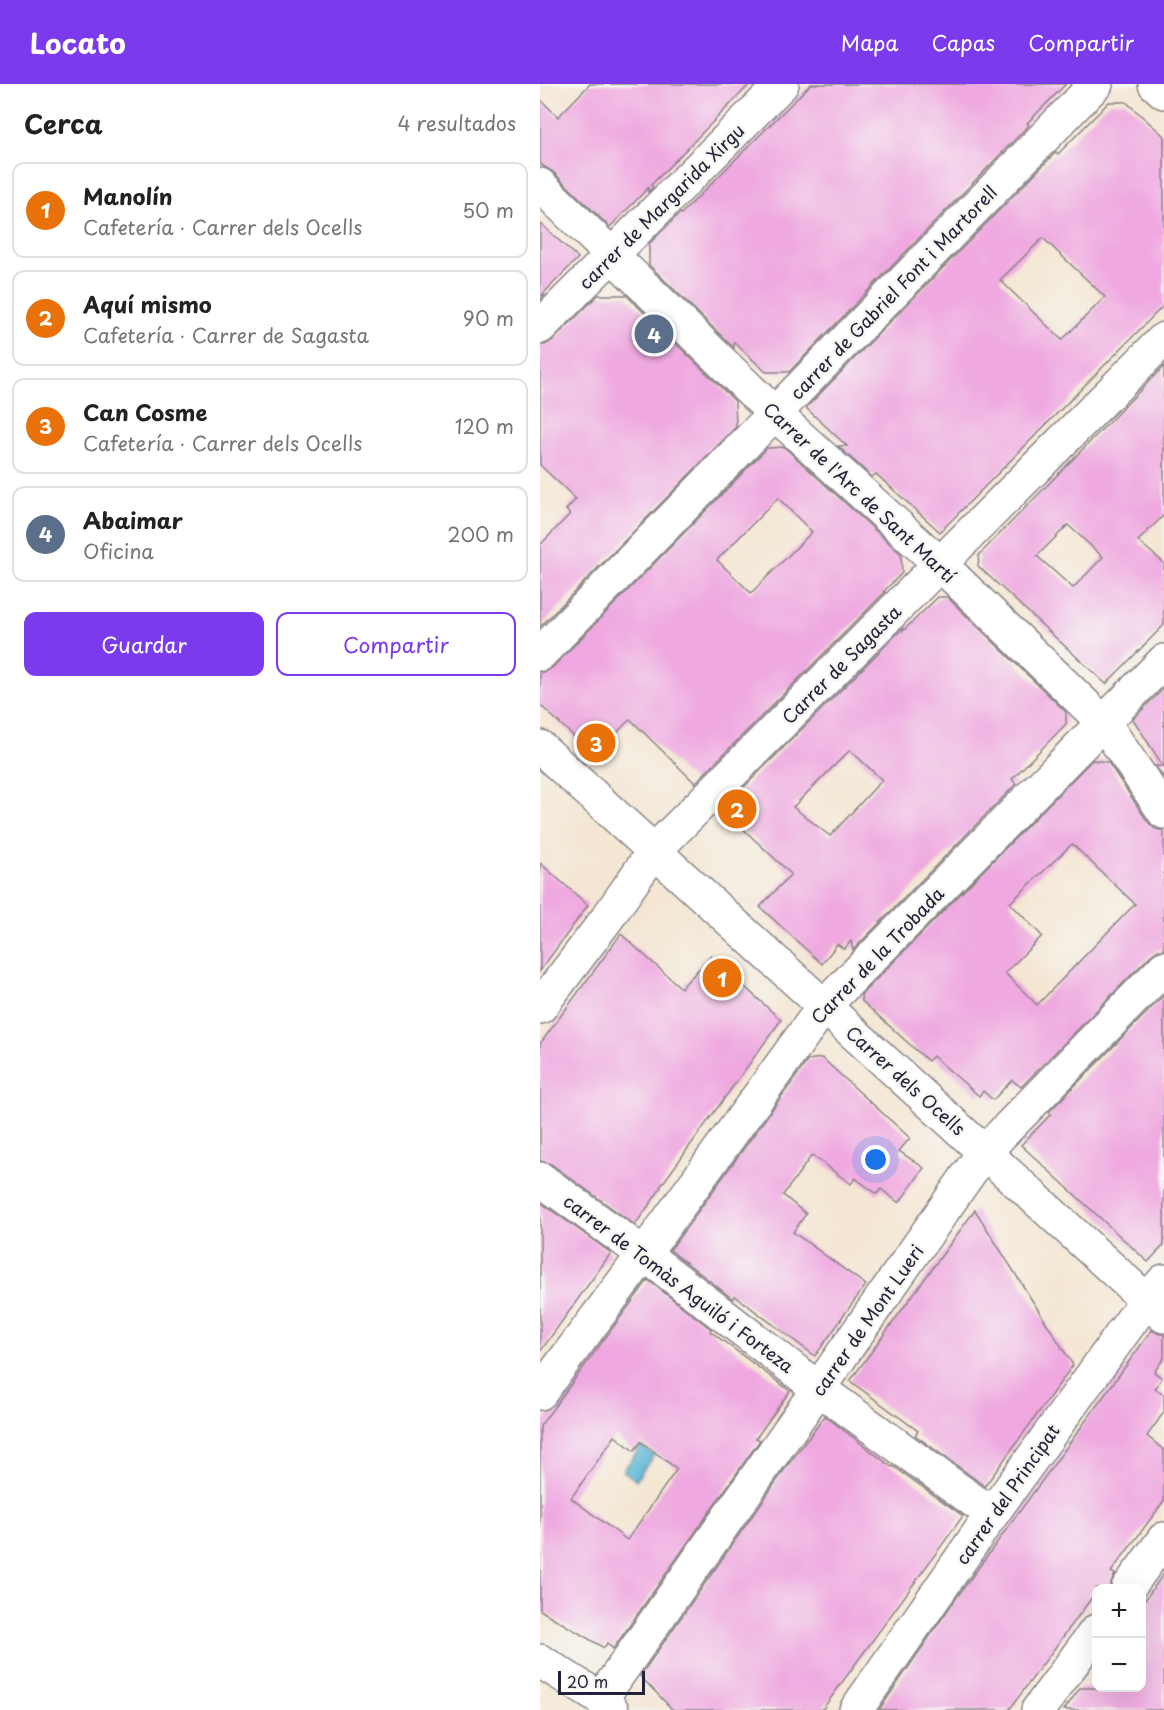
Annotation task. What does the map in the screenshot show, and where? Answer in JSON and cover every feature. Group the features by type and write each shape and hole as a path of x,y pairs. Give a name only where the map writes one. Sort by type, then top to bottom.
{"street":[{"name":"carrer de Margarida Xirgu","path":"540,327 782,84"},
{"name":"carrer de Gabriel Font i Martorell","path":"540,654 1096,84"},
{"path":"1155,84 1164,92"},
{"name":"Carrer de l'Arc de Sant Martí","path":"540,185 774,413 940,564 1104,723 1164,813"},
{"name":"Carrer de Sagasta","path":"540,1007 606,920 654,851 1164,339"},
{"name":"Carrer de la Trobada","path":"540,1394 824,1006 1164,661"},
{"name":"Carrer dels Ocells","path":"540,747 984,1152 1158,1299"},
{"name":"carrer de Mont Lueri","path":"606,1704 819,1389 984,1152 1164,968"},
{"name":"carrer de Tomàs Aguiló i Forteza","path":"540,1179 644,1254 819,1389 992,1514"},
{"name":"carrer del Principat","path":"856,1710 992,1514 1158,1299"},
{"path":"1131,1584 1164,1539"},
{"path":"1038,1710 1092,1636"},
{"path":"540,1661 606,1704"}],"water":[{"path":"641,1446 654,1455 636,1480 623,1471"}],"building":[{"path":"590,84 750,84 651,185 653,187 648,192 648,188 610,227 553,172 540,164 540,99 558,117"},
{"path":"811,84 1066,84 789,372 766,372 734,342 734,348 649,265 649,244"},
{"path":"1109,102 1126,102 1164,136 1164,305 940,532 876,474 872,477 838,446 847,446 806,408 1056,152 1058,154","holes":["1043,238 1105,297 1062,340 1000,280"]},
{"path":"540,223 578,258 542,295 545,295 540,300"},
{"path":"598,295 626,295 735,401 736,427 540,627 540,545 570,514 566,510 576,499 540,465 540,345 553,340"},
{"path":"1164,366 1164,515 1138,541 1164,563 1164,625 1106,684 978,566 979,555","holes":["1068,525 1103,557 1073,588 1037,556"]},
{"path":"784,447 901,554 902,573 695,783 630,719 595,756 540,705 540,672 546,672 553,667 767,448","holes":["778,498 812,532 751,593 717,560"]},
{"path":"938,597 947,597 1066,712 1066,724 1012,779 1016,784 853,950 851,941 844,949 837,944 822,964 760,907 791,874 722,809 903,628 903,631","holes":["850,750 882,780 830,836 793,807"]},
{"path":"1164,688 1164,778 1155,766 1163,766 1133,719"},
{"path":"1092,760 1108,762 1148,822 1155,829 1164,831 1164,950 1158,950 1151,955 1021,1087 1012,1080 993,1100 983,1091 979,1096 933,1056 928,1061 862,1001 861,995","holes":["1072,844 1135,904 1037,1005 1005,973 1042,936 1010,903"]},
{"path":"540,863 588,905 540,971"},
{"path":"621,934 681,988 711,956 781,1020 635,1225 551,1164 540,1161 540,1044"},
{"path":"1164,995 1164,1245 1148,1262 1021,1145 1051,1114 1049,1112"},
{"path":"822,1058 910,1138 899,1151 924,1168 899,1203 881,1189 877,1194 855,1178 851,1184 812,1155 783,1195 806,1214 793,1232 866,1285 815,1356 735,1296 733,1299 670,1250 808,1060"},
{"path":"540,1202 611,1253 540,1352"},
{"path":"975,1210 1073,1365 985,1486 915,1435 918,1431 850,1381"},
{"path":"648,1280 711,1329 710,1331 790,1391 756,1438 760,1440 613,1649 607,1643 604,1648 540,1610 540,1426","holes":["615,1436 634,1451 641,1442 677,1469 627,1540 571,1498"]},
{"path":"1152,1330 1164,1334 1164,1358 1154,1372 1162,1378 1155,1389 1164,1395 1164,1412 1147,1436 1164,1450 1164,1501 1111,1572 1115,1574 1110,1584 1092,1584 1092,1597 1009,1710 879,1710 952,1604"},
{"path":"825,1416 892,1467 963,1516 822,1710 673,1710 640,1676 790,1462"},
{"path":"1164,1573 1164,1710 1064,1710 1080,1688 1092,1688 1092,1692 1146,1692 1146,1598"}],"place":[{"name":"Abaimar","path":"654,334"},
{"name":"Can Cosme","path":"596,743"},
{"name":"Aquí mismo","path":"737,809"},
{"name":"Manolín","path":"722,978"}]}
